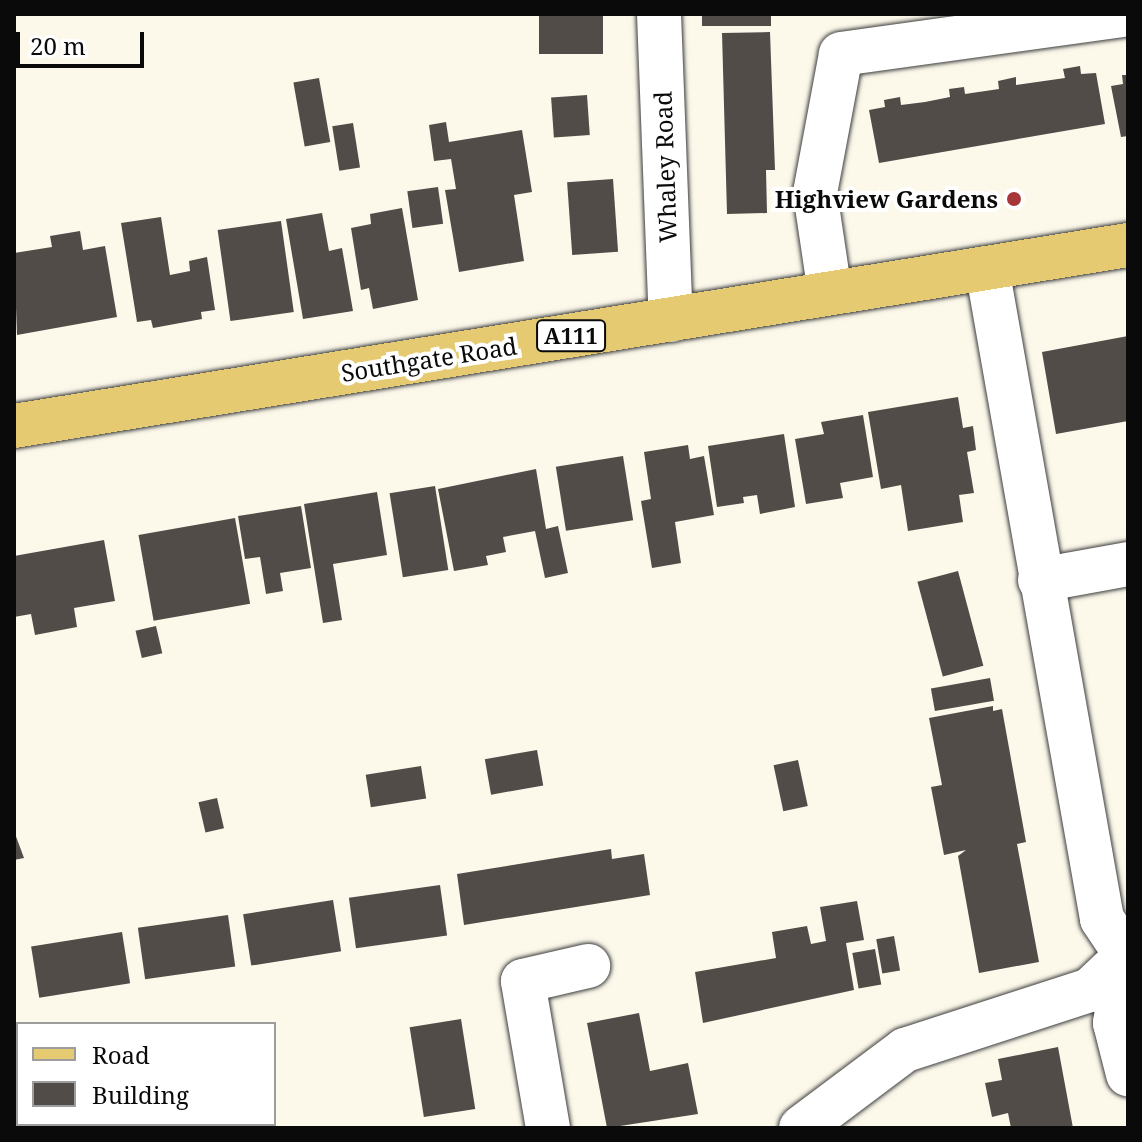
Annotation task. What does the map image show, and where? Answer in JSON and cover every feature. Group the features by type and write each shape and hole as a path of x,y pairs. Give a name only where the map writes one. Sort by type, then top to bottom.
{"main road":[{"name":"Southgate Road","path":"14,426 1128,245"}],"street":[{"name":"Whaley Road","path":"659,14 671,320"},
{"path":"830,293 815,193 845,34 1128,14"},
{"path":"987,268 1102,919 1127,957 1115,1023 1128,1074"},
{"path":"1040,580 1128,564"},
{"path":"801,1128 905,1050 1090,990 1127,957"},
{"path":"548,1128 523,981 588,966"}],"building":[{"path":"539,14 603,14 603,54 539,54"},
{"path":"702,14 771,14 771,26 702,26"},
{"path":"770,32 775,170 766,170 767,213 727,214 722,33"},
{"path":"1080,66 1081,74 1096,73 1105,124 879,163 869,110 885,107 884,100 900,97 901,105 950,97 949,89 964,87 965,94 999,89 998,81 1016,77 1016,85 1065,78 1063,69"},
{"path":"1122,75 1128,75 1128,136 1121,137 1111,86 1123,84"},
{"path":"319,78 330,142 305,147 293,83"},
{"path":"587,95 590,135 554,137 551,98"},
{"path":"446,122 449,142 522,130 532,192 514,195 524,261 459,272 445,190 456,189 451,159 434,161 429,125"},
{"path":"353,123 360,167 339,171 332,126"},
{"path":"613,179 618,252 572,255 567,182"},
{"path":"438,187 443,224 412,228 407,191"},
{"path":"402,208 418,300 373,309 369,288 361,290 351,228 371,224 370,214"},
{"path":"322,213 329,251 342,248 353,311 303,319 286,219"},
{"path":"161,217 170,275 190,271 189,261 207,257 215,310 201,312 202,319 153,328 151,320 137,322 121,223"},
{"path":"281,221 294,312 230,321 218,230"},
{"path":"80,231 83,250 105,246 117,317 17,335 14,253 52,247 50,236"},
{"path":"1128,336 1128,421 1056,434 1042,352"},
{"path":"958,397 963,428 973,426 976,450 967,452 974,493 959,495 963,522 908,531 901,485 881,489 868,412"},
{"path":"863,415 873,477 840,483 843,498 806,504 795,439 824,434 821,422"},
{"path":"784,434 795,507 760,514 757,495 743,497 744,503 717,507 708,446"},
{"path":"688,445 690,459 704,456 714,515 675,522 681,563 652,568 641,501 651,499 644,452"},
{"path":"623,456 633,520 566,531 556,467"},
{"path":"536,469 546,529 558,526 568,573 545,578 535,531 503,537 506,552 486,556 488,565 454,571 438,489"},
{"path":"435,486 448,570 403,577 390,493"},
{"path":"377,492 387,555 333,564 342,620 323,623 304,504"},
{"path":"301,506 311,568 280,573 283,591 266,594 260,557 245,559 238,516"},
{"path":"235,518 250,604 154,621 138,535"},
{"path":"104,540 115,601 74,608 77,627 35,635 31,614 14,617 14,556"},
{"path":"958,571 983,666 943,677 917,582"},
{"path":"156,626 162,653 142,658 136,631"},
{"path":"990,678 994,701 935,711 931,688"},
{"path":"993,706 993,711 1002,709 1026,842 1017,844 1039,962 979,973 958,856 966,850 944,855 931,787 942,785 929,718"},
{"path":"537,750 543,785 491,795 485,759"},
{"path":"798,760 808,806 783,811 774,765"},
{"path":"421,766 426,799 371,807 366,775"},
{"path":"217,798 224,828 205,832 198,802"},
{"path":"14,831 24,858 14,860"},
{"path":"611,849 612,859 644,854 650,895 464,925 457,874"},
{"path":"440,885 447,936 356,948 349,898"},
{"path":"333,900 341,951 251,966 243,914"},
{"path":"857,901 864,940 846,943 854,990 703,1023 695,972 776,958 772,932 807,926 811,944 826,941 820,907"},
{"path":"228,915 235,966 145,979 138,928"},
{"path":"122,932 130,983 39,998 31,946"},
{"path":"894,936 900,970 882,974 876,939"},
{"path":"875,949 881,984 859,988 852,953"},
{"path":"639,1013 650,1071 688,1063 698,1114 607,1128 587,1023"},
{"path":"461,1019 475,1109 424,1117 410,1027"},
{"path":"1058,1047 1073,1128 1011,1128 1008,1113 992,1117 985,1083 1002,1080 998,1059"},
{"path":"51,1126 103,1126 103,1128"}],"place":[{"name":"Highview Gardens","path":"1014,199"}]}
